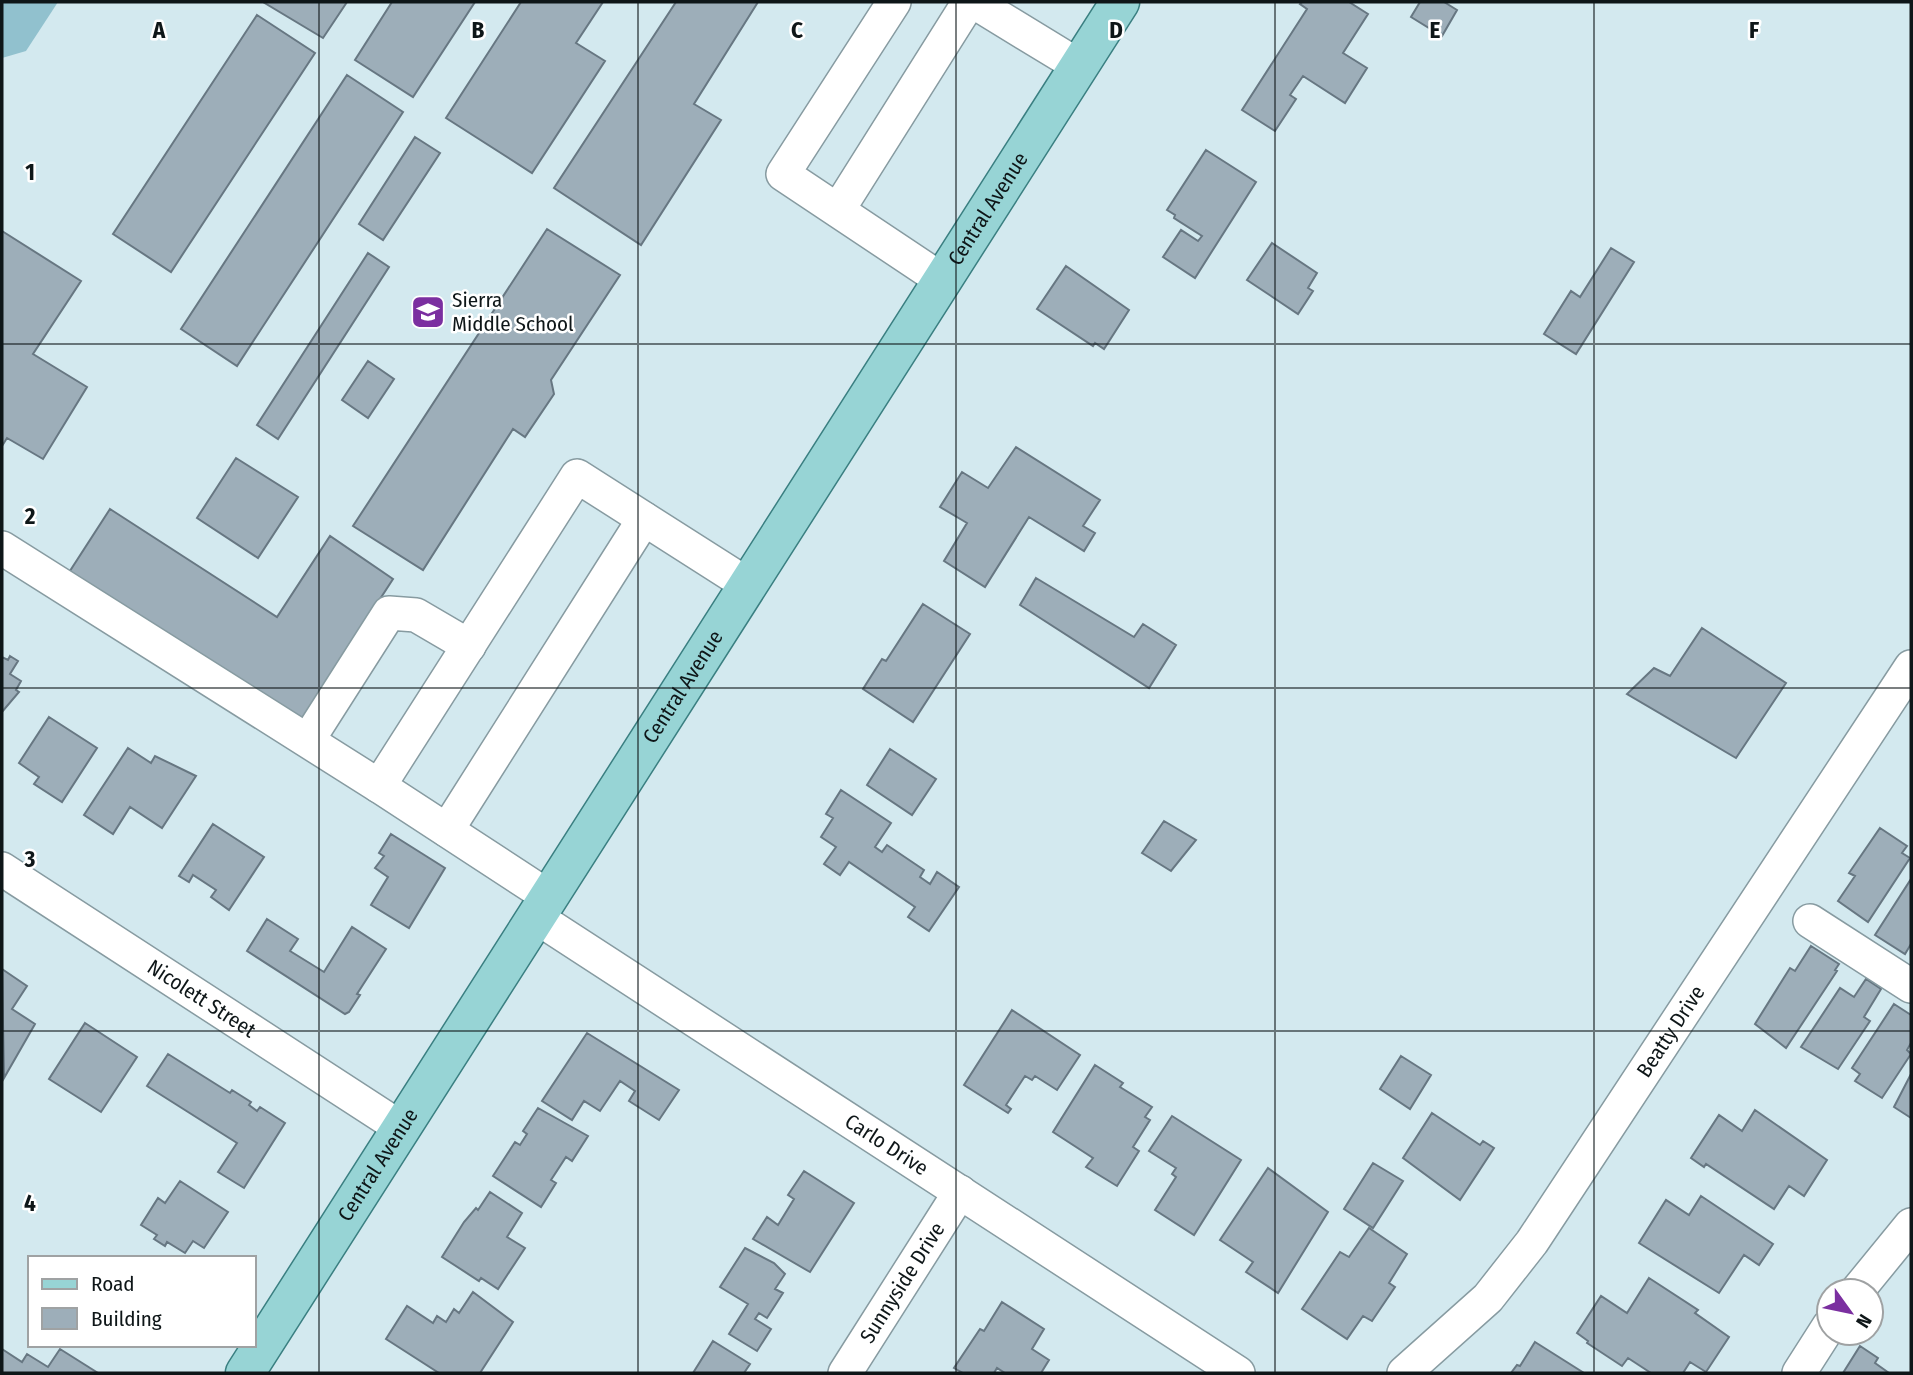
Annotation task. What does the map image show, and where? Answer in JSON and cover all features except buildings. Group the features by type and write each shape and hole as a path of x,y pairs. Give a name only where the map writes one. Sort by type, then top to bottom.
{"main road":[{"name":"Central Avenue","path":"245,1373 1120,2"}],"street":[{"path":"894,2 783,173 942,280"},
{"path":"838,210 972,2 1079,66"},
{"path":"379,786 577,476 748,585"},
{"path":"447,830 644,519"},
{"name":"Carlo Drive","path":"2,548 447,830 542,907 960,1192 1238,1373"},
{"path":"308,740 389,613 416,615 469,646"},
{"name":"Beatty Drive","path":"1404,1373 1488,1298 1532,1242 1911,667"},
{"name":"Nicolett Street","path":"2,869 401,1128"},
{"path":"1810,921 1911,986"},
{"name":"Sunnyside Drive","path":"845,1373 960,1192"},
{"path":"1868,1277 1911,1225"},
{"path":"1799,1373 1816,1347"}],"shaded area":[{"path":"2,2 58,2 26,51 2,58"}],"place":[{"name":"Sierra Middle School","path":"428,312"}]}
